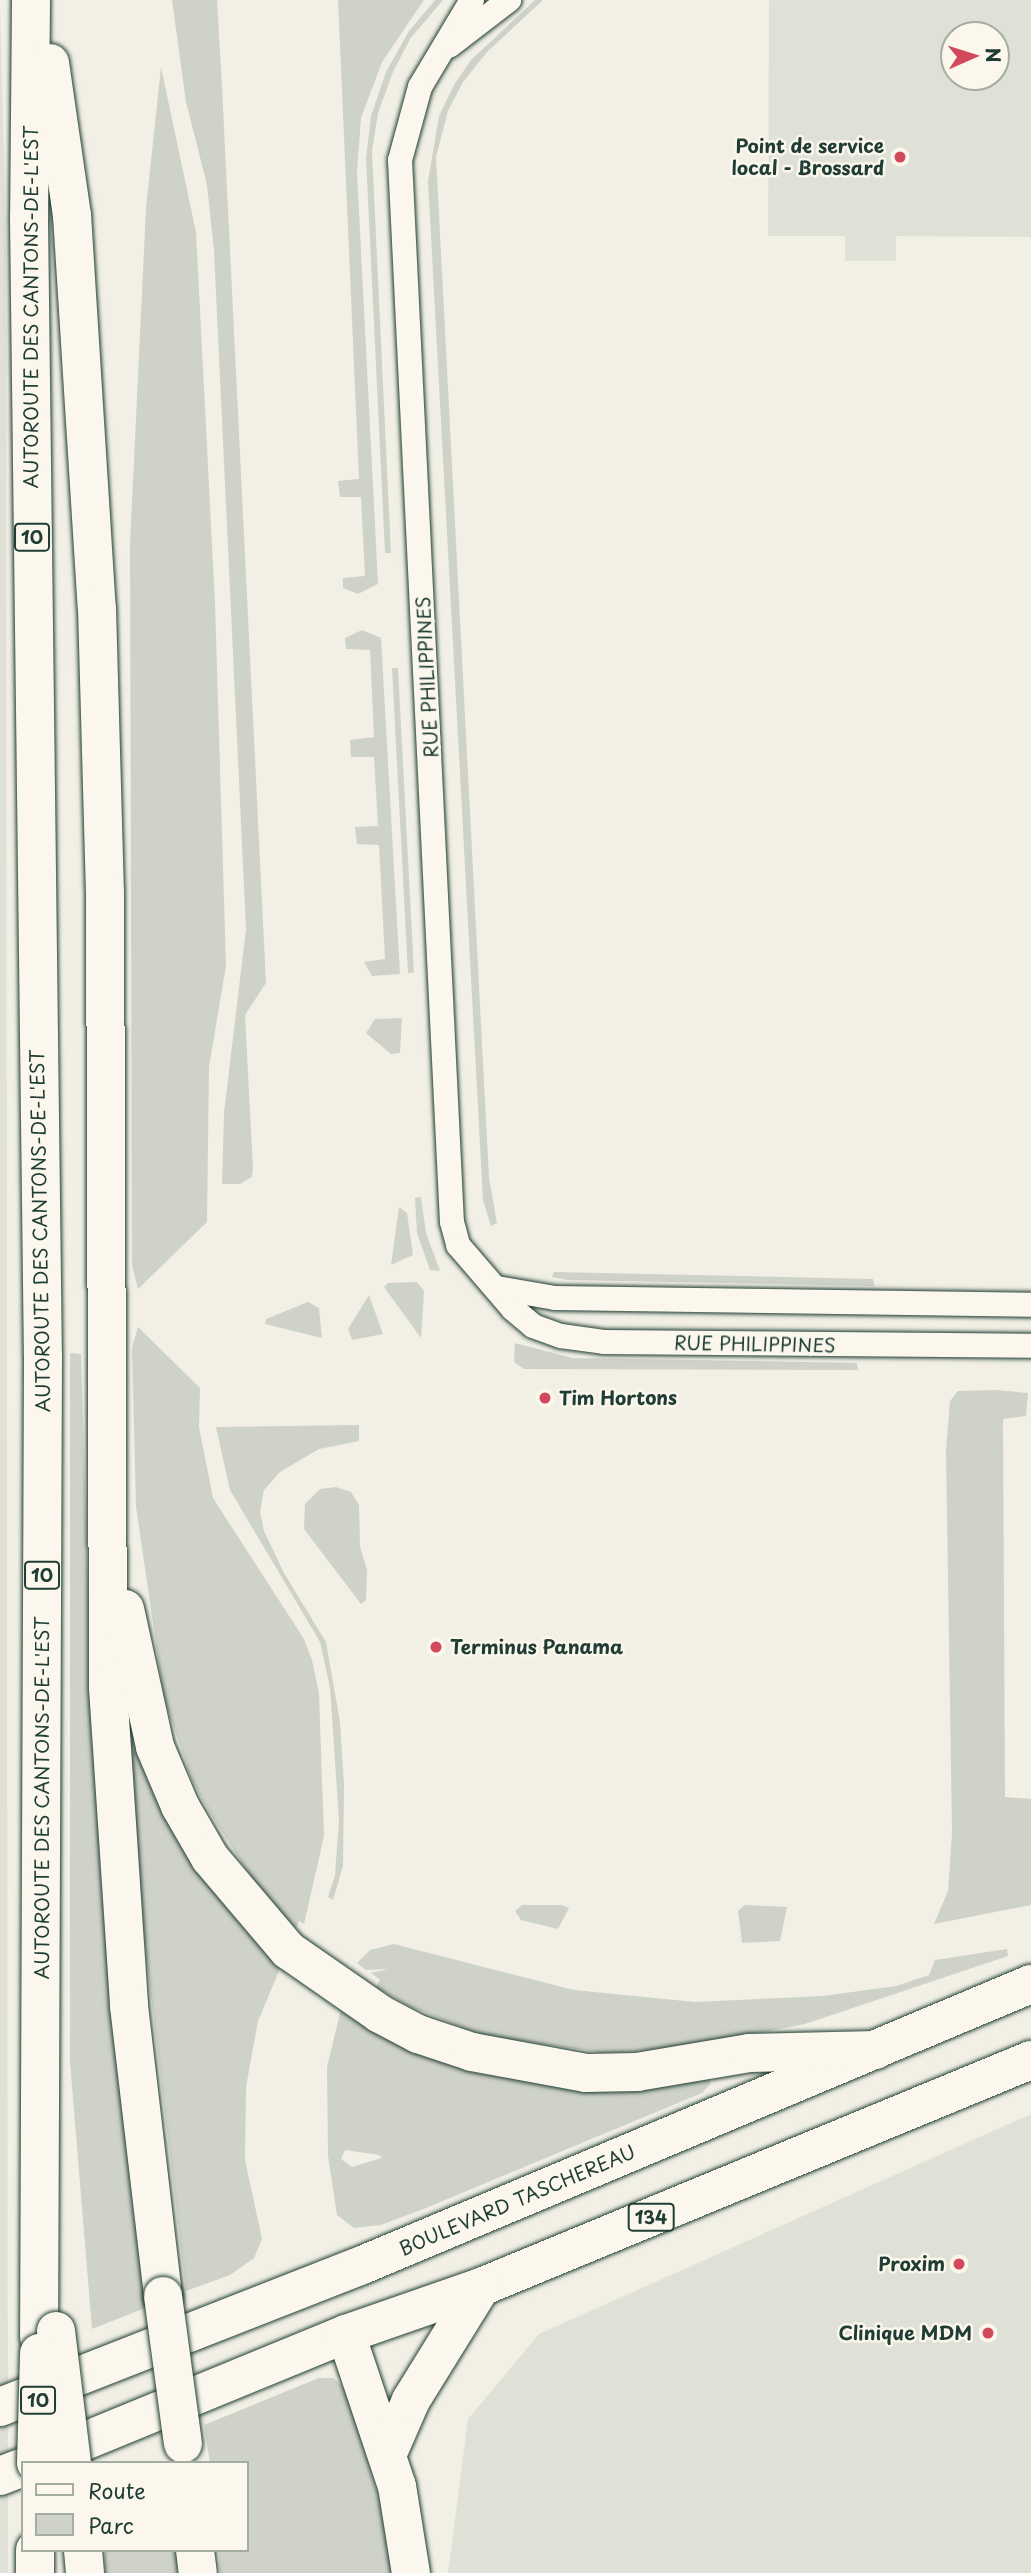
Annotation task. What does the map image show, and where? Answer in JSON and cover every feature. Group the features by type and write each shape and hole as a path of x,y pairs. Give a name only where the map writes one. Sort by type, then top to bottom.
{"main road":[{"name":"AUTOROUTE DES CANTONS-DE-L'EST","path":"31,0 29,232 43,1291 42,2224 48,2334 34,2461"},
{"path":"40,0 72,215 97,608 105,893 107,1688 118,1877 136,2075 184,2453"},
{"path":"106,1451 131,1646 155,1747 180,1806 210,1858 288,1950 357,2000 443,2043 562,2071 637,2072 749,2053 876,2050"},
{"name":"BOULEVARD TASCHEREAU","path":"0,2407 328,2278 1031,1984"},
{"name":"134","path":"39,2461 346,2334 481,2287 1031,2060"},
{"path":"328,2278 388,2453 403,2514 411,2573"},
{"path":"388,2453 411,2400 481,2287"},
{"path":"48,2334 72,2461"},
{"path":"0,2476 21,2468"},
{"path":"35,2552 35,2573"},
{"path":"83,2552 85,2573"},
{"path":"195,2552 198,2573"}],"street":[{"name":"RUE PHILIPPINES","path":"472,0 435,57 408,120 400,160 452,1222 458,1245 476,1270 533,1326 604,1342 1031,1346"},
{"name":"RUE PHILIPPINES","path":"435,57 509,0"},
{"path":"497,1288 555,1298 1031,1305"}],"shaded area":[{"path":"0,0 6,238 8,2573 0,2573"},
{"name":"Point de service local - Brossard","path":"769,0 1031,0 1031,237 896,236 896,261 845,261 845,236 768,236"},
{"path":"1031,2114 1031,2573 448,2573 468,2419 539,2334"}],"green space":[{"path":"172,0 217,0 222,87 266,983 245,1015 253,1168 252,1177 240,1184 222,1184 224,1113 246,929 214,251 207,185 186,102"},
{"path":"338,0 424,0 382,62 361,118 357,172 378,584 358,594 343,588 343,578 365,576 361,497 340,497 338,481 359,479"},
{"path":"435,0 443,0 410,39 393,72 378,113 372,152 391,553 385,553 366,158 371,116 386,72 409,31"},
{"path":"535,0 543,0 487,52 463,82 448,111 436,157 489,1178 497,1223 491,1226 483,1200 428,181 439,116 454,85 471,60"},
{"path":"161,67 196,232 215,603 226,966 209,1067 207,1222 138,1289 132,1265 130,544 146,208"},
{"path":"362,630 381,638 400,974 372,976 364,962 385,959 379,845 357,844 355,827 378,826 374,757 351,757 350,740 374,737 370,650 346,649 345,638"},
{"path":"392,668 398,668 414,973 408,973"},
{"path":"402,1018 400,1053 391,1054 366,1033 375,1019"},
{"path":"421,1197 426,1233 440,1271 430,1270 417,1233 415,1198"},
{"path":"399,1207 407,1213 413,1255 391,1265"},
{"path":"554,1272 873,1279 874,1286 568,1280 552,1277"},
{"path":"417,1282 424,1291 421,1338 384,1287 388,1283"},
{"path":"369,1295 383,1334 352,1340 348,1329"},
{"path":"308,1302 319,1308 322,1338 265,1324 266,1319"},
{"path":"138,1327 200,1388 199,1427 213,1498 304,1639 312,1660 319,1693 324,1836 304,1924 299,1921 296,1929 251,1877 210,1813 192,1780 164,1698 136,1507 132,1348"},
{"path":"515,1343 572,1358 857,1363 858,1370 524,1369 514,1362"},
{"path":"70,1353 81,1354 91,1685 118,2069 145,2308 92,2329 70,2062"},
{"path":"958,1391 1028,1393 1026,1416 1003,1419 1005,1797 1031,1799 1031,1905 934,1924 948,1891 952,1834 946,1450 950,1401"},
{"path":"359,1425 359,1441 319,1449 280,1472 264,1490 260,1512 264,1531 284,1573 326,1642 340,1722 344,1784 343,1866 333,1900 328,1897 335,1875 339,1820 330,1688 320,1642 230,1490 216,1427"},
{"path":"336,1487 351,1492 359,1505 360,1546 367,1570 366,1600 361,1604 304,1529 305,1504 320,1489"},
{"path":"144,1749 282,1964 258,2021 246,2087 245,2160 262,2239 254,2258 230,2275 186,2291 140,1903 129,1752"},
{"path":"522,1905 562,1905 569,1908 558,1929 521,1920 515,1911"},
{"path":"745,1905 787,1907 780,1941 742,1943 738,1911"},
{"path":"394,1944 574,1990 695,2002 823,1996 896,1986 929,1975 935,1960 1007,1949 1008,1956 805,2024 679,2048 606,2053 485,2036 409,2006 376,1987 380,1980 371,1973 388,1969 366,1970 357,1963 370,1950"},
{"path":"341,2009 709,2079 711,2083 702,2093 426,2208 381,2225 354,2228 337,2215 328,2156 327,2067","holes":["345,2150 379,2155 382,2158 352,2167 341,2159"]},
{"path":"319,2378 334,2378 346,2391 381,2505 393,2573 220,2573 219,2552 248,2552 248,2461 210,2461 204,2425"},
{"path":"105,2552 177,2552 177,2573 105,2573"}],"place":[{"name":"Point de service local - Brossard","path":"900,157"},
{"name":"Tim Hortons","path":"545,1398"},
{"name":"Terminus Panama","path":"436,1647"},
{"name":"Proxim","path":"959,2264"},
{"name":"Clinique MDM","path":"988,2333"}]}
